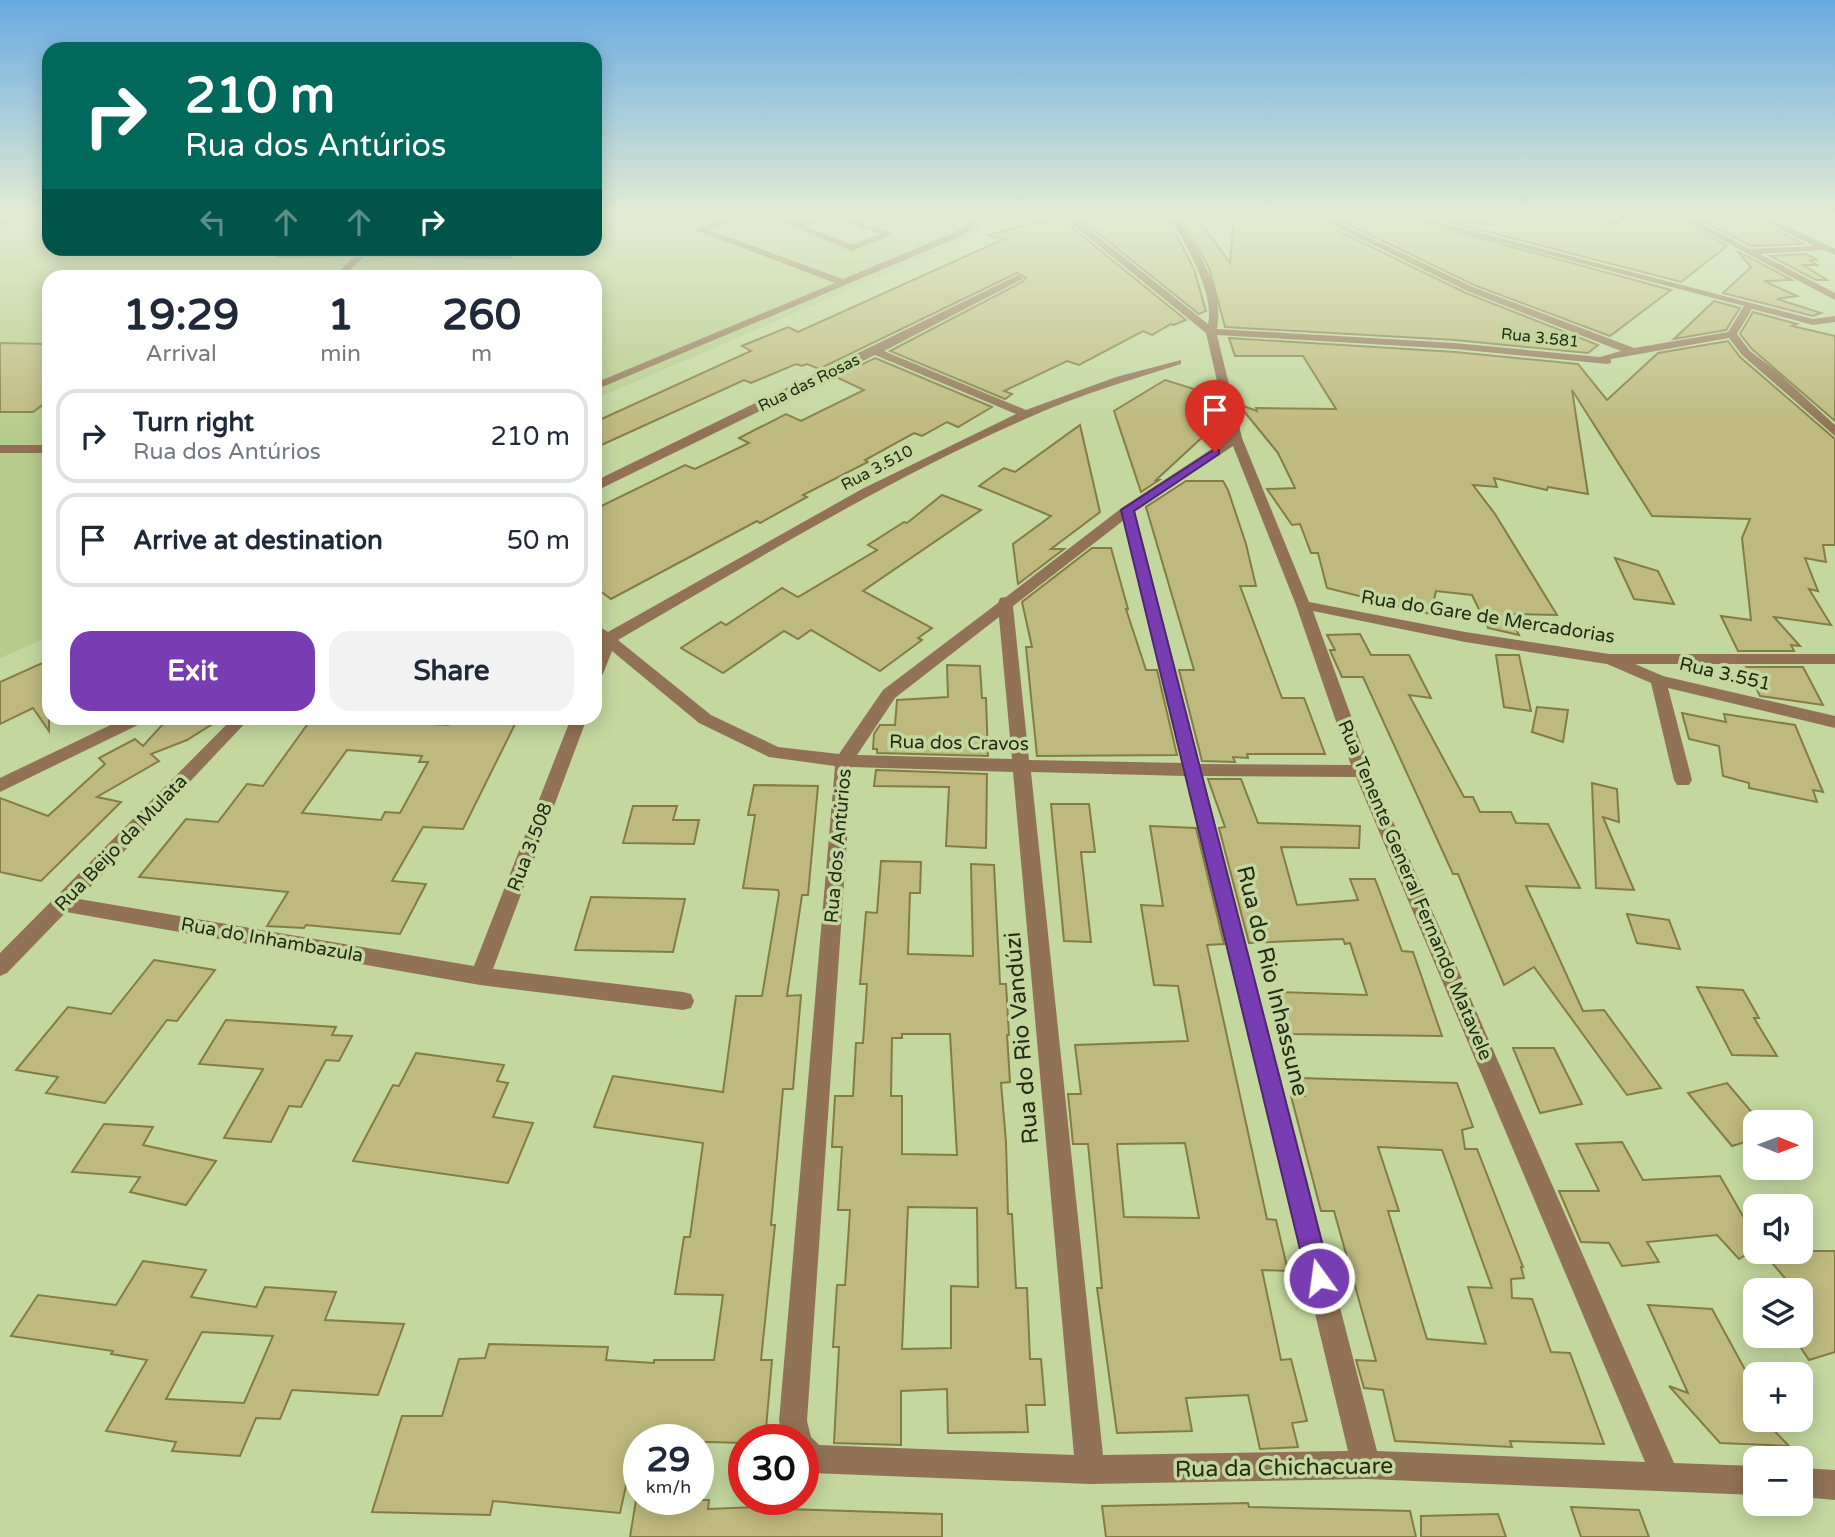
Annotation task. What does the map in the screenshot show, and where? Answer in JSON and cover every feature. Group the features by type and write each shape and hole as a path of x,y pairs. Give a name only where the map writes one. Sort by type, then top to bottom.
{"street":[{"path":"602,384 831,287"},
{"path":"875,351 1001,287"},
{"path":"1155,287 1211,332"},
{"name":"Rua Tenente General Fernando Matavele","path":"1207,287 1215,314 1211,332 1236,438 1303,605 1362,771 1665,1476"},
{"path":"1465,287 1637,353"},
{"path":"1683,287 1813,322 1835,319"},
{"path":"1816,287 1835,297"},
{"path":"1751,304 1732,334 1746,353 1771,372 1835,432"},
{"name":"Rua 3.581","path":"1211,332 1455,346 1607,361 1605,358 1732,334"},
{"name":"Rua das Rosas","path":"602,483 875,351 1026,414"},
{"name":"Rua 3.510","path":"602,634 896,476 1026,414 1112,382 1177,362"},
{"name":"Rua dos Antúrios","path":"794,1424 844,761 889,694 1005,601 1128,510 1236,438"},
{"path":"0,449 42,449"},
{"name":"Rua do Rio Inhassune","path":"1128,510 1366,1465"},
{"name":"Rua do Rio Vandúzi","path":"1005,601 1090,1471"},
{"name":"Rua do Gare de Mercadorias","path":"1303,605 1465,637 1609,659 1835,659"},
{"name":"Rua dos Cravos","path":"602,634 705,719 775,753 844,761 1193,770 1362,771"},
{"name":"Rua 3.551","path":"1609,659 1658,680 1835,722"},
{"path":"1658,680 1683,780"},
{"path":"0,786 124,725"},
{"name":"Rua Beijo da Mulata","path":"0,967 235,725"},
{"name":"Rua 3.508","path":"481,976 576,725"},
{"name":"Rua do Inhambazula","path":"63,904 481,976 683,1001"},
{"name":"Rua da Chichacuare","path":"819,1450 1090,1471 1366,1465 1743,1480"},
{"path":"1813,1484 1835,1485"}],"shaded area":[{"path":"0,287 42,287 42,640 0,658"},
{"path":"602,287 857,287 602,396"}],"building":[{"path":"898,287 989,287 819,369 807,364 796,364 751,383 744,380 602,445 602,419 751,351 742,346 788,327 798,332"},
{"path":"1013,287 1145,287 1186,320 1171,324 1152,335 1143,331 1079,365 1067,361 1004,391 1012,394 1005,399 890,351"},
{"path":"1165,287 1199,287 1206,311 1199,314"},
{"path":"1214,287 1453,287 1598,345 1588,353 1455,340 1225,327"},
{"path":"1479,287 1659,287 1671,290 1610,336"},
{"path":"1730,287 1777,287 1797,296 1777,299 1821,313 1813,316 1723,293"},
{"path":"1714,301 1740,308 1726,330 1674,339"},
{"path":"1753,312 1797,324 1792,326 1835,336 1835,421 1752,349 1740,334"},
{"path":"1229,338 1455,352 1578,364 1607,400 1658,353 1728,341 1740,357 1835,439 1835,545 1823,545 1826,562 1805,558 1818,591 1809,589 1831,625 1774,617 1800,646 1791,645 1794,651 1738,651 1721,616 1751,620 1742,538 1750,519 1652,516 1572,390 1588,494 1548,487 1547,490 1494,478 1497,487 1473,485 1495,514 1557,615 1509,614 1519,635 1488,628 1472,595 1436,591 1431,614 1327,588 1318,553 1311,553 1300,524 1292,525 1267,489 1295,488 1278,453 1238,404 1257,411 1256,408 1336,409 1303,356 1235,356"},
{"path":"0,343 42,344 42,405 33,412 0,412"},
{"path":"875,358 992,407 958,427 947,422 922,436 914,433 865,460 868,462 803,495 807,497 760,523 757,521 611,599 602,592 602,506 685,465 695,469 749,443 739,438 786,414 801,421 864,390 836,377"},
{"path":"1165,380 1194,389 1208,432 1156,480 1159,480 1141,492 1114,411"},
{"path":"1080,425 1100,512 1051,549 1064,549 1018,584 1013,544 1051,516 979,486 1004,468 1015,472"},
{"path":"1186,481 1223,481 1228,490 1246,544 1256,586 1240,586 1282,698 1304,698 1325,754 1247,754 1248,758 1233,757 1235,762 1202,761 1179,670 1194,670 1146,507"},
{"path":"942,495 981,510 863,591 932,628 918,638 922,640 880,671 811,630 798,639 784,631 723,673 681,648 721,622 726,625 782,588 798,597 877,550 868,545 904,522 907,523"},
{"path":"1092,548 1111,548 1126,609 1146,670 1157,670 1177,755 1037,756 1026,647 1032,647 1022,602"},
{"path":"1615,558 1658,571 1674,604 1634,599"},
{"path":"1360,634 1371,655 1409,655 1431,698 1409,695 1464,797 1473,797 1480,812 1511,812 1516,823 1548,824 1580,888 1526,886 1583,1011 1604,1010 1661,1088 1627,1095 1534,967 1504,985 1458,874 1453,874 1363,677 1342,677 1332,655 1330,650 1335,650 1327,635"},
{"path":"1496,655 1519,655 1531,711 1504,707"},
{"path":"42,663 42,721 33,708 0,724 0,682"},
{"path":"947,665 980,666 982,698 986,698 988,756 877,753 877,749 873,749 874,734 880,725 895,725 897,700 948,697"},
{"path":"1746,667 1803,667 1823,705 1760,696"},
{"path":"1537,707 1568,710 1563,742 1532,732"},
{"path":"1682,713 1726,722 1724,714 1795,725 1823,792 1813,790 1817,802 1749,788 1749,783 1723,776 1719,746 1689,739"},
{"path":"162,725 211,725 187,740 151,754 159,761 97,797 121,802 41,881 0,872 0,798 48,816 105,764 99,758 135,739 143,746"},
{"path":"307,725 515,725 463,829 423,827 392,881 426,884 400,934 306,925 304,928 267,926 288,892 139,877 186,819 218,822 247,784 263,786","holes":["347,750 422,756 419,762 428,762 400,813 385,812 381,820 302,813"]},
{"path":"876,770 987,774 986,848 946,846 949,787 874,786"},
{"path":"1208,779 1241,779 1258,823 1360,826 1359,848 1281,847 1297,905 1358,900 1350,879 1375,879 1402,951 1413,952 1442,1036 1290,1034 1280,992 1367,995 1350,943 1345,944 1343,939 1249,943 1219,828 1225,827"},
{"path":"1592,783 1617,789 1619,822 1603,817 1634,890 1596,888"},
{"path":"754,785 818,786 808,895 802,895 787,996 801,995 793,1089 783,1089 771,1225 775,1225 761,1360 772,1360 766,1424 728,1424 728,1443 714,1442 714,1424 623,1424 623,1499 620,1513 493,1501 490,1515 372,1512 402,1416 442,1416 459,1359 485,1358 489,1344 608,1347 606,1360 654,1363 654,1360 714,1360 723,1295 675,1294 684,1237 690,1237 703,1143 594,1127 613,1076 723,1092 736,996 762,996 779,894 778,890 743,888 755,815 748,815"},
{"path":"1051,804 1089,804 1095,852 1081,852 1091,942 1064,941"},
{"path":"633,806 677,806 673,820 699,820 694,844 623,843"},
{"path":"1150,826 1196,828 1224,944 1207,945 1267,1219 1276,1220 1288,1271 1262,1270 1281,1360 1291,1359 1307,1421 1292,1423 1298,1447 1260,1449 1248,1395 1186,1398 1192,1431 1117,1433 1097,1288 1102,1288 1088,1144 1073,1144 1068,1094 1081,1094 1075,1045 1188,1041 1178,986 1154,985 1141,905 1163,906","holes":["1185,1143 1199,1218 1124,1217 1117,1144"]},
{"path":"881,861 921,862 920,893 910,893 908,954 973,956 971,864 994,865 1000,984 1006,984 1009,1035 1010,1082 1001,1083 1008,1214 1012,1214 1016,1288 1027,1288 1030,1359 1041,1359 1045,1405 1026,1405 1028,1432 948,1433 947,1389 901,1391 901,1445 834,1443 839,1347 833,1347 837,1285 845,1285 850,1210 838,1210 842,1147 832,1147 835,1096 853,1096 856,1043 863,1043 867,984 860,984 866,912 877,913","holes":["902,1034 950,1034 957,1155 902,1154 902,1096 891,1096 892,1038 902,1038","908,1207 977,1208 978,1287 951,1286 951,1348 902,1349"]},
{"path":"591,897 685,899 673,952 575,950"},
{"path":"1627,914 1669,920 1680,949 1637,943"},
{"path":"154,960 215,970 177,1021 167,1020 105,1103 46,1093 58,1077 16,1070 68,1007 111,1014"},
{"path":"1697,987 1743,990 1759,1018 1754,1018 1777,1056 1732,1055"},
{"path":"226,1020 336,1027 332,1035 352,1036 339,1061 326,1060 301,1107 289,1106 271,1142 224,1138 263,1069 199,1064"},
{"path":"1513,1048 1554,1048 1582,1104 1540,1113"},
{"path":"416,1053 504,1065 497,1081 508,1083 493,1117 533,1123 508,1183 353,1161 393,1085 399,1086"},
{"path":"1300,1078 1457,1083 1473,1127 1462,1130 1465,1149 1477,1149 1523,1267 1524,1278 1511,1279 1512,1298 1532,1299 1551,1352 1570,1353 1604,1444 1510,1441 1512,1447 1395,1441 1383,1390 1364,1388 1356,1360 1376,1361 1334,1211 1321,1211 1291,1096 1305,1096","holes":["1378,1147 1442,1150 1492,1288 1468,1287 1486,1344 1427,1339 1388,1211 1399,1211"]},
{"path":"1727,1083 1750,1110 1743,1110 1743,1143 1732,1146 1688,1093"},
{"path":"104,1124 153,1127 143,1145 216,1161 186,1205 130,1192 140,1177 72,1172"},
{"path":"1622,1142 1643,1180 1720,1176 1743,1216 1743,1256 1739,1259 1717,1235 1647,1242 1659,1262 1622,1266 1609,1243 1581,1242 1559,1191 1599,1191 1576,1144"},
{"path":"1813,1251 1835,1251 1835,1352 1809,1360 1801,1348 1813,1348 1813,1278 1785,1278 1773,1264 1813,1264"},
{"path":"143,1261 206,1270 191,1297 256,1307 265,1287 336,1292 325,1320 404,1324 378,1395 292,1390 280,1419 256,1418 240,1456 172,1451 176,1442 106,1431 147,1360 111,1354 113,1351 11,1336 38,1295 116,1305","holes":["202,1332 273,1336 244,1403 166,1399"]},
{"path":"1648,1305 1712,1309 1743,1366 1743,1432 1776,1432 1789,1446 1720,1443 1669,1386 1688,1393"},
{"path":"1248,1503 1249,1507 1410,1511 1416,1537 1106,1537 1102,1506"},
{"path":"1571,1507 1639,1510 1649,1537 1581,1537"},
{"path":"728,1508 728,1515 819,1515 819,1510 942,1514 942,1537 630,1537 634,1515 714,1515 714,1509"},
{"path":"1498,1514 1506,1537 1421,1537 1421,1516"}],"route":[{"path":"1215,452 1128,510 1319,1278"}]}
